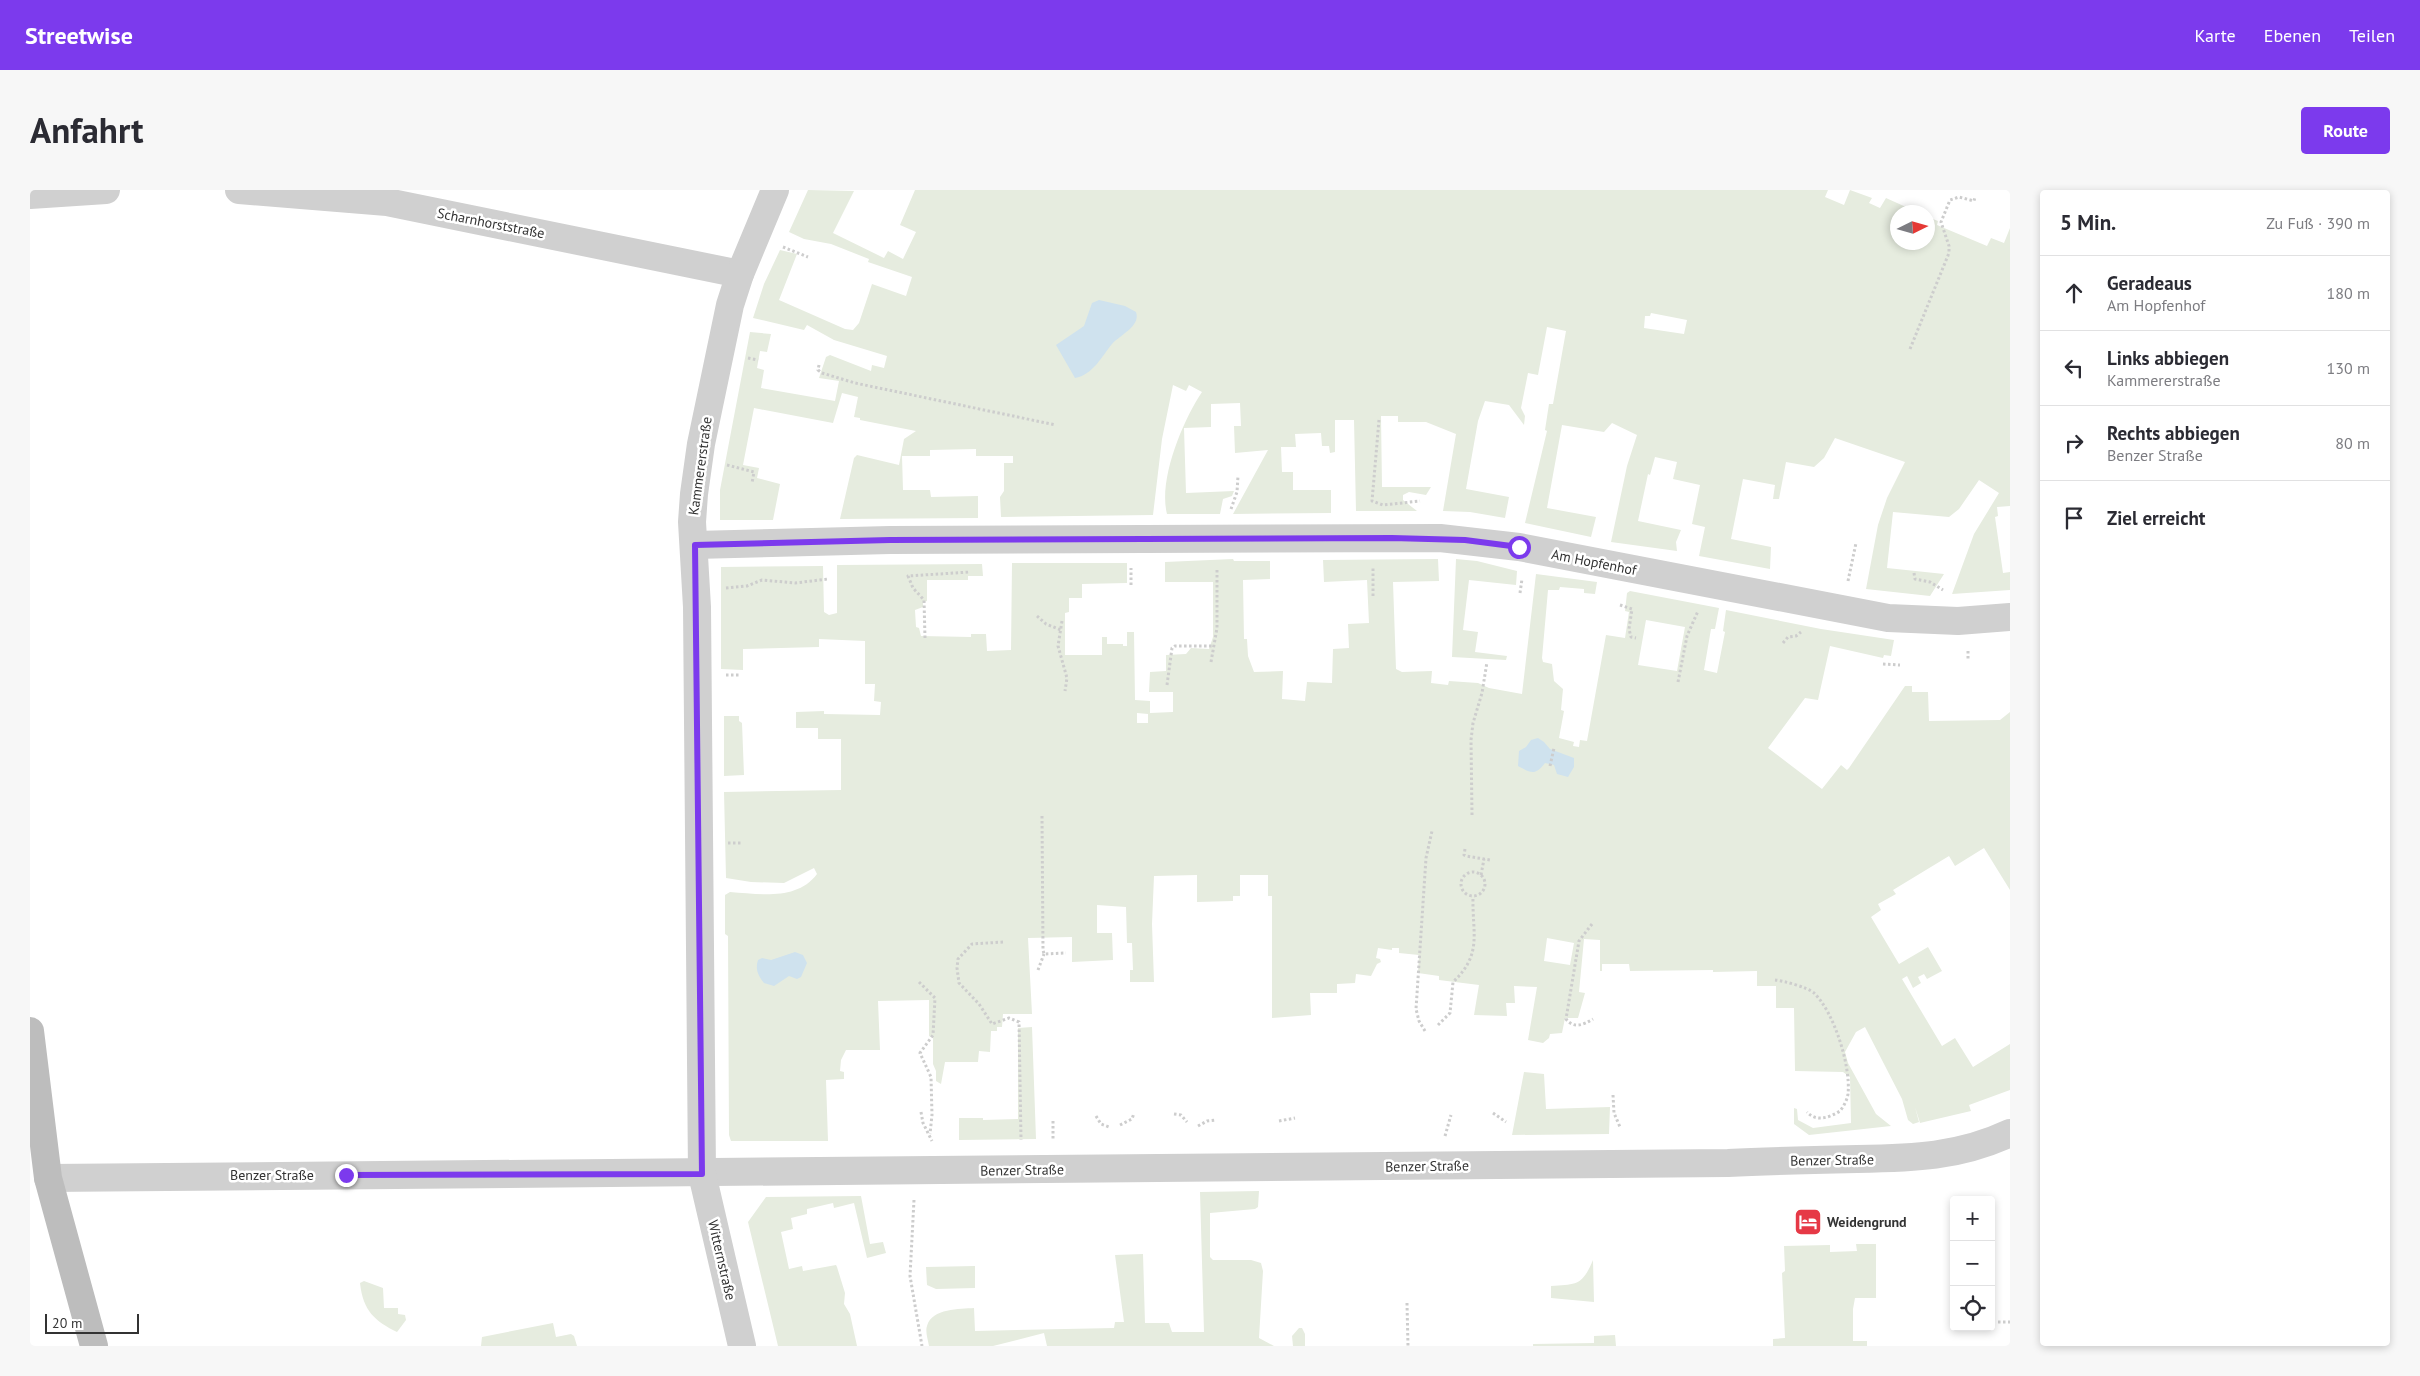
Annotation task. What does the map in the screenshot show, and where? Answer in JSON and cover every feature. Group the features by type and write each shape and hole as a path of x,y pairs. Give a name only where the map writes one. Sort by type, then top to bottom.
{"street":[{"path":"30,195 106,190"},
{"name":"Scharnhorststraße","path":"239,190 387,202 740,274"},
{"name":"Kammererstraße","path":"702,1174 695,545 692,522 694,494 701,444 730,305 740,274 775,190"},
{"name":"Am Hopfenhof","path":"695,545 890,540 1445,538 1519,547 1888,618 1958,621 2010,617"},
{"path":"30,1031 39,1177 94,1346"},
{"name":"Benzer Straße","path":"39,1177 702,1174 1728,1163 1912,1158 1951,1154 2008,1141"},
{"name":"Witternstraße","path":"702,1174 742,1346"}],"path":[{"path":"1910,349 1949,253 1949,246 1941,222 1950,200 1958,197 1974,201 1975,197"},
{"path":"776,244 808,256"},
{"path":"819,365 818,370 822,373 855,383 1056,425"},
{"path":"1379,420 1370,494 1372,501 1383,505 1420,501"},
{"path":"720,464 753,470 752,483"},
{"path":"1229,514 1238,492 1238,476"},
{"path":"1847,584 1856,543"},
{"path":"1211,662 1218,628 1217,560"},
{"path":"1372,596 1373,560"},
{"path":"925,638 924,600 909,581 908,576 978,572"},
{"path":"1914,573 1915,579 1930,582 1944,590"},
{"path":"721,588 747,586 762,580 800,583 828,579"},
{"path":"1678,682 1687,636 1696,618 1699,604"},
{"path":"1620,605 1632,609 1629,633 1631,637 1636,638"},
{"path":"1037,616 1046,624 1061,630"},
{"path":"1062,621 1058,646 1067,678 1065,691"},
{"path":"1166,685 1172,648 1175,646 1214,646"},
{"path":"1472,815 1471,740 1473,723 1482,693 1486,662"},
{"path":"1883,664 1900,665"},
{"path":"1550,766 1554,748"},
{"path":"1038,970 1044,954 1042,816"},
{"path":"1425,1031 1419,1021 1416,1008 1426,858 1432,831"},
{"path":"1465,849 1465,856 1490,860"},
{"path":"1473,897 1483,891 1485,883 1481,875 1484,859"},
{"path":"1473,897 1463,891 1462,880 1470,872 1481,875"},
{"path":"1438,1025 1450,1013 1453,982 1461,976 1474,950 1473,897"},
{"path":"1592,924 1579,941 1566,1018 1573,1025 1580,1026 1593,1019"},
{"path":"1003,942 976,942 970,945 958,959 957,974 960,983 992,1024 1009,1018 1019,1022 1021,1145"},
{"path":"1044,954 1066,953"},
{"path":"1775,980 1792,983 1813,993 1832,1020 1842,1053 1848,1078 1848,1093 1840,1111 1819,1118 1811,1117 1807,1112"},
{"path":"919,982 935,998 934,1029 920,1053 931,1077 932,1115 930,1134 932,1146"},
{"path":"1613,1096 1614,1113 1620,1127"},
{"path":"921,1112 923,1123 930,1134"},
{"path":"1120,1125 1132,1119 1134,1113"},
{"path":"1492,1113 1506,1122"},
{"path":"1174,1114 1181,1115 1188,1122"},
{"path":"1445,1142 1451,1115"},
{"path":"1096,1116 1101,1124 1108,1127"},
{"path":"1279,1121 1295,1118"},
{"path":"1198,1126 1207,1120 1216,1120"},
{"path":"1053,1121 1054,1144"},
{"path":"916,1171 910,1276 922,1346"},
{"path":"1407,1303 1408,1346"},
{"path":"1998,1322 2010,1322"}],"shaded area":[{"path":"808,190 854,191 833,233 884,258 888,251 903,259 916,232 900,225 915,190 1828,190 1825,197 1844,205 1850,190 1872,198 1869,203 1880,208 1886,198 1902,205 1890,205 1890,250 1935,250 1935,220 1938,221 1937,225 1987,246 1991,238 2004,243 2010,228 2010,506 1997,507 1998,516 1995,517 2003,573 2010,572 2010,590 1952,594 1974,534 1999,493 1979,480 1959,509 1949,517 1893,512 1887,568 1944,574 1930,596 1866,589 1878,525 1887,498 1905,462 1835,438 1824,458 1814,467 1786,462 1779,499 1773,499 1775,485 1743,479 1731,539 1771,547 1770,569 1699,556 1705,527 1692,524 1700,485 1673,479 1677,462 1655,457 1650,475 1648,474 1638,521 1681,530 1676,542 1677,551 1611,542 1627,466 1637,435 1612,423 1604,432 1562,425 1547,508 1596,517 1591,537 1525,523 1547,431 1545,430 1549,404 1553,404 1566,331 1547,327 1538,375 1528,373 1521,408 1525,416 1524,425 1509,405 1485,401 1478,421 1466,489 1509,497 1505,518 1470,512 1443,511 1456,434 1426,422 1398,422 1398,416 1381,416 1382,487 1431,487 1426,495 1409,492 1403,495 1403,500 1417,511 1356,511 1354,420 1335,420 1335,452 1330,453 1329,446 1322,446 1321,433 1295,434 1296,447 1281,447 1282,472 1293,472 1293,490 1331,490 1331,513 1233,514 1268,450 1235,453 1234,426 1241,426 1240,403 1211,404 1211,427 1184,428 1186,493 1234,491 1232,496 1223,499 1220,514 1167,514 1165,500 1169,468 1180,434 1202,392 1189,385 1186,391 1173,385 1162,439 1153,515 1001,517 1000,497 1004,491 1004,463 1013,463 1013,456 976,456 976,449 930,450 930,456 902,456 903,490 930,490 931,497 978,496 978,518 840,519 854,458 857,455 899,465 904,439 916,431 860,420 860,418 854,417 858,397 842,393 833,423 754,408 743,465 759,468 757,478 780,484 773,520 720,520 720,490 750,332 771,334 767,352 760,351 757,368 764,370 761,388 835,401 839,381 819,378 826,357 830,355 871,371 872,365 884,368 887,356 834,340 807,325 804,330 753,318 764,284 780,250 797,254 779,300 845,329 853,330 859,323 872,284 906,296 912,277 868,262 869,259 831,244 804,239 789,232","holes":["1651,313 1687,320 1684,334 1644,328 1645,316 1650,316"]},
{"path":"1233,559 1234,561 1270,561 1270,579 1243,580 1244,639 1247,639 1248,656 1254,672 1283,671 1282,699 1305,701 1307,682 1332,683 1333,649 1349,648 1348,624 1369,623 1367,580 1324,582 1323,560 1438,559 1439,581 1393,582 1396,669 1402,672 1432,671 1431,683 1448,685 1449,681 1478,683 1489,688 1522,694 1536,574 1597,582 1595,594 1584,593 1584,589 1560,587 1559,590 1548,590 1542,658 1543,662 1552,664 1554,681 1563,689 1561,710 1564,711 1559,738 1574,742 1573,746 1579,747 1580,740 1587,741 1606,635 1625,638 1629,612 1625,611 1627,593 1630,591 1719,608 1715,629 1711,629 1704,670 1717,673 1725,632 1723,631 1726,610 1821,629 1894,640 1891,656 1884,655 1883,658 1830,646 1818,700 1805,698 1768,748 1822,789 1841,765 1847,770 1849,768 1905,686 1912,686 1912,692 1928,692 1929,721 2000,720 2010,712 2010,890 1984,848 1955,866 1949,856 1893,890 1896,894 1878,904 1881,910 1871,917 1899,964 1928,947 1942,971 1927,979 1924,974 1918,977 1921,983 1913,988 1907,976 1902,979 1942,1046 1955,1038 1973,1067 2010,1044 2010,1090 1969,1105 1971,1111 1920,1123 1915,1107 1919,1122 1913,1124 1908,1120 1902,1099 1865,1027 1856,1032 1845,1052 1848,1063 1876,1114 1891,1126 1809,1135 1794,1124 1794,1108 1797,1109 1798,1120 1813,1128 1851,1123 1850,1077 1843,1072 1795,1071 1794,1008 1776,1008 1776,986 1757,986 1757,971 1630,971 1629,964 1602,964 1602,971 1600,971 1600,940 1584,939 1579,992 1585,993 1578,1018 1565,1018 1562,1033 1550,1034 1549,1038 1543,1043 1528,1040 1537,987 1514,986 1515,1003 1506,1003 1507,1016 1474,1015 1479,985 1439,980 1439,976 1418,973 1419,955 1399,953 1399,948 1392,948 1392,950 1378,948 1376,958 1380,959 1381,962 1377,964 1371,976 1356,974 1355,983 1337,984 1337,993 1310,993 1311,1015 1272,1018 1272,896 1268,896 1268,875 1240,875 1240,896 1233,896 1233,901 1197,902 1197,875 1154,876 1152,924 1154,982 1130,982 1130,970 1133,970 1132,943 1127,943 1126,907 1097,905 1097,933 1112,933 1113,960 1072,962 1072,937 1028,938 1032,1014 1003,1014 1002,1027 997,1027 997,1031 991,1031 990,1052 979,1051 978,1062 945,1062 941,1084 936,1081 936,1071 933,1064 933,1038 929,1036 929,1000 878,1001 880,1050 846,1050 841,1060 840,1071 844,1072 844,1079 826,1080 828,1141 731,1141 729,1135 728,936 725,934 725,895 730,892 777,894 788,892 809,883 817,874 814,868 784,883 751,882 726,878 724,792 841,790 841,739 818,739 818,728 796,728 796,712 824,711 824,714 880,715 881,702 874,701 875,684 865,684 865,641 819,639 819,647 743,649 743,670 721,669 721,567 823,566 824,612 829,615 837,613 837,565 982,564 983,576 968,576 968,580 927,580 927,601 923,602 923,607 915,610 916,627 919,628 921,636 971,637 971,634 986,634 987,651 1011,650 1012,563 1127,563 1127,583 1082,584 1082,598 1069,598 1069,612 1065,613 1065,655 1102,655 1102,637 1107,637 1107,644 1123,644 1123,646 1127,646 1127,632 1134,632 1135,700 1150,701 1150,713 1173,712 1173,692 1149,692 1150,672 1166,671 1166,655 1186,654 1191,648 1209,649 1213,637 1213,582 1165,582 1165,562","holes":["1646,620 1685,627 1677,671 1638,665","1137,713 1148,714 1148,723 1137,723","1547,938 1574,943 1570,965 1544,961"]},
{"path":"1456,559 1477,561 1517,571 1516,585 1469,580 1463,630 1478,632 1475,652 1507,656 1506,660 1452,657"},
{"path":"724,716 739,716 739,721 742,723 744,775 724,776"},
{"path":"1032,1027 1036,1139 959,1140 959,1118 983,1118 983,1120 1018,1119 1018,1028"},
{"path":"1524,1072 1544,1074 1546,1109 1610,1107 1609,1134 1512,1135"},
{"path":"1259,1191 1258,1207 1255,1209 1210,1213 1210,1257 1213,1260 1251,1260 1261,1263 1263,1271 1259,1338 1274,1346 1047,1346 1044,1333 993,1346 929,1346 926,1330 930,1320 940,1313 954,1309 974,1308 975,1331 1114,1328 1115,1322 1124,1322 1115,1255 1143,1254 1145,1323 1169,1323 1172,1332 1204,1332 1200,1192"},
{"path":"861,1196 870,1244 883,1242 886,1253 867,1258 854,1203 834,1208 833,1203 807,1209 807,1214 791,1218 793,1229 781,1232 789,1269 802,1266 803,1271 836,1265 845,1293 844,1304 850,1314 857,1346 778,1346 748,1222 766,1197"},
{"path":"1856,1244 1876,1244 1876,1298 1855,1298 1853,1309 1853,1341 1867,1341 1867,1346 1773,1346 1773,1339 1785,1338 1782,1273 1785,1271 1784,1246 1830,1245 1830,1252 1857,1251"},
{"path":"1593,1260 1594,1302 1551,1298 1551,1286 1578,1282 1585,1275"},
{"path":"975,1266 975,1288 936,1289 927,1285 926,1267"},
{"path":"364,1281 383,1288 384,1308 398,1308 398,1314 405,1315 406,1320 397,1332 382,1324 367,1308 360,1283"},
{"path":"553,1323 556,1337 571,1334 574,1336 577,1346 481,1346 482,1337"},
{"path":"1299,1328 1302,1328 1305,1334 1305,1346 1293,1346 1292,1336"},
{"path":"1615,1335 1616,1346 1533,1346 1533,1344 1594,1343 1594,1336"}],"water":[{"path":"1099,300 1125,306 1136,312 1137,317 1133,326 1112,344 1092,369 1075,378 1056,345 1084,326 1092,303"},
{"path":"1538,738 1550,749 1574,758 1574,767 1568,777 1557,774 1554,765 1545,763 1535,772 1518,766 1519,751 1526,747 1531,740"},
{"path":"795,952 803,955 807,963 801,977 797,979 789,976 774,986 764,983 758,972 758,960 762,958 771,960"}],"place":[{"name":"Weidengrund","path":"1808,1222"}],"route":[{"path":"346,1175 702,1174 695,545 890,540 1440,538 1519,547"}]}
